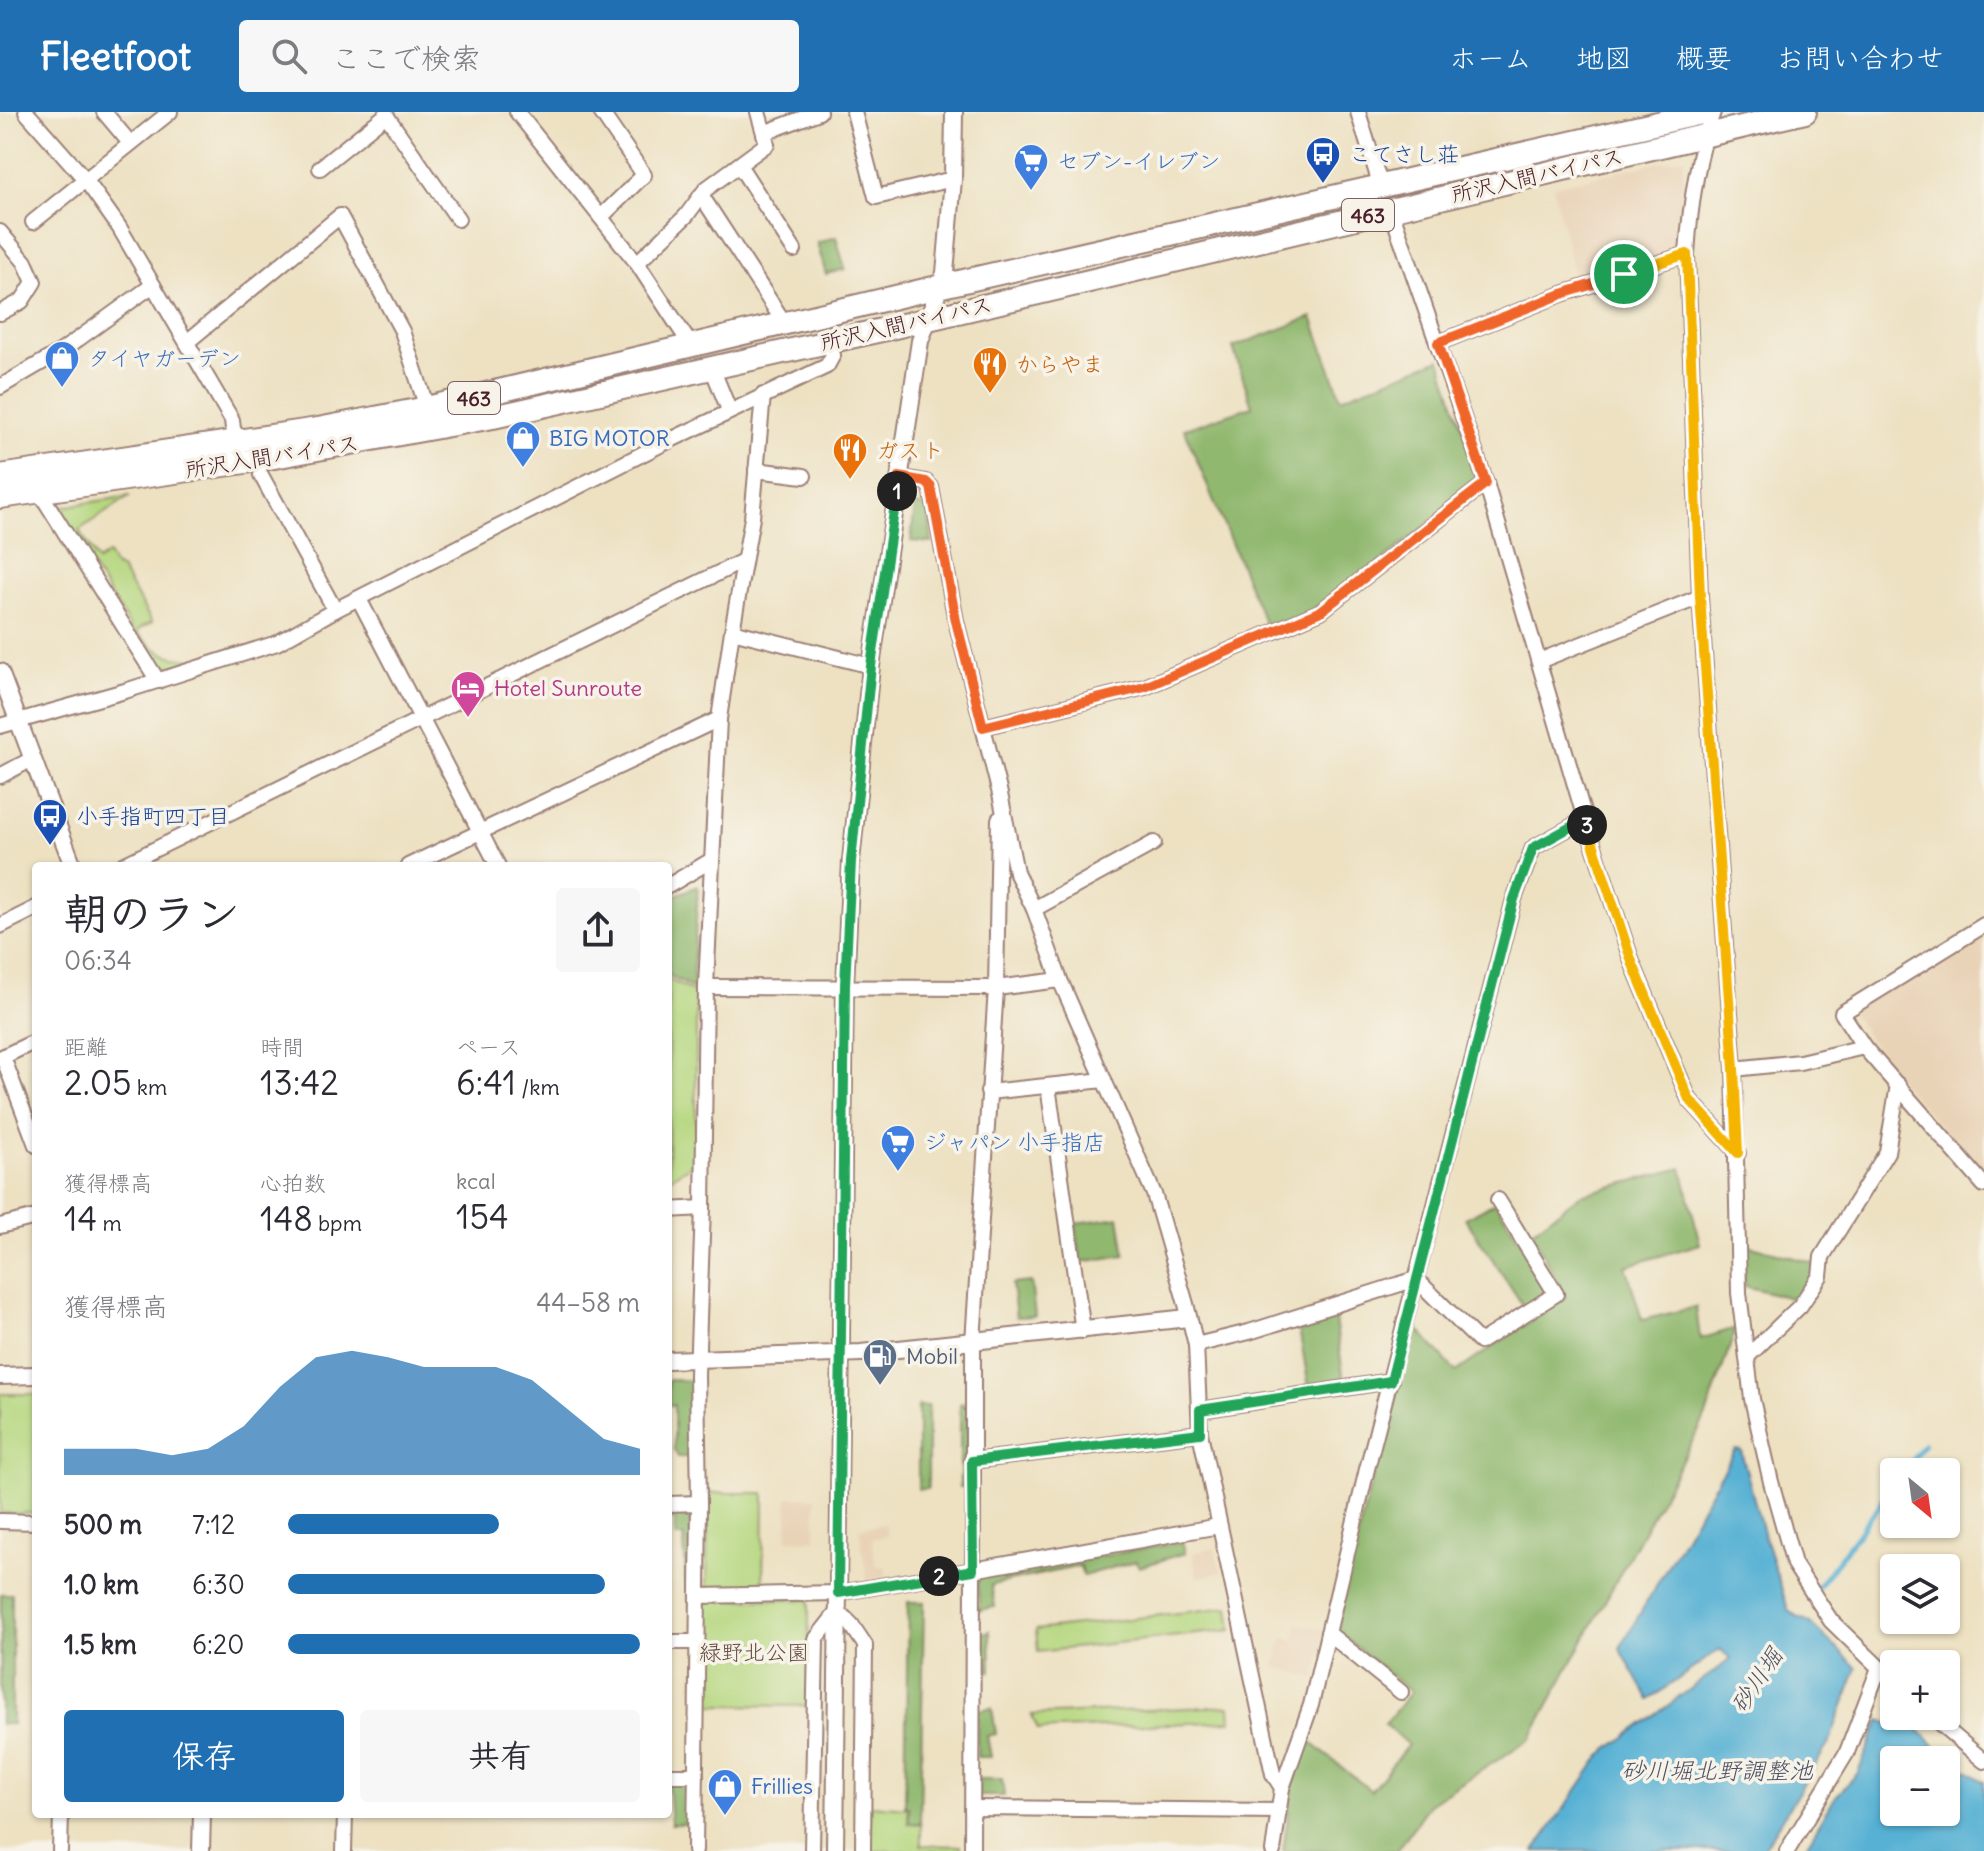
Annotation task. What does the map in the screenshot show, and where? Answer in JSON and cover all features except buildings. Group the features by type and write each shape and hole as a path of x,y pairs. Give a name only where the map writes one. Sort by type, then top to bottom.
{"highway":[{"name":"所沢入間バイパス","path":"0,476 240,441 427,408 942,286 1706,112"},
{"name":"所沢入間バイパス","path":"0,497 252,461 493,417 930,318 1805,112"}],"street":[{"path":"26,112 85,179 119,227 232,420 240,441"},
{"path":"104,112 130,143"},
{"path":"33,222 170,112"},
{"path":"517,112 637,263 692,347"},
{"path":"601,112 644,175 601,217"},
{"path":"637,263 686,216 706,189 767,144 758,112"},
{"path":"764,133 819,112"},
{"path":"854,112 876,197 953,179"},
{"path":"835,1851 845,985 851,861 871,666 920,341 942,286 949,241 954,112"},
{"path":"1358,112 1381,187"},
{"path":"1713,112 1705,136 1688,227 1687,254 1700,597 1734,1069 1739,1293 1758,1426 1794,1564 1831,1621 1879,1668 1847,1752 1787,1851"},
{"path":"320,168 388,114 458,219"},
{"path":"739,165 794,250"},
{"path":"701,195 785,324"},
{"path":"1391,210 1486,483 1585,819 1632,962 1689,1099 1738,1153"},
{"path":"187,342 340,216 402,331 427,408"},
{"path":"0,232 25,262 34,282 22,301 0,313"},
{"path":"1438,343 1562,294 1687,254"},
{"path":"0,387 63,350 153,285"},
{"path":"0,726 277,643 335,610 729,410 827,366 833,355"},
{"path":"712,368 729,410"},
{"path":"695,1851 698,1359 710,861 719,719 752,518 763,395"},
{"path":"756,470 804,476"},
{"path":"261,475 335,610"},
{"path":"899,477 926,482 931,487 956,621 1000,794 1016,872 1154,1194 1196,1345 1200,1433 1273,1774 1282,1788"},
{"path":"983,727 1145,687 1321,611 1486,483"},
{"path":"39,491 158,681"},
{"path":"129,862 743,561"},
{"path":"1539,661 1700,597"},
{"path":"359,599 496,862"},
{"path":"732,631 871,666"},
{"path":"0,672 71,862"},
{"path":"416,862 719,719"},
{"path":"0,776 32,759"},
{"path":"972,1851 973,1342 996,988 1000,794"},
{"path":"1273,1851 1282,1788 1311,1705 1514,899 1533,848 1585,819"},
{"path":"1034,909 1154,843"},
{"path":"672,884 710,861"},
{"path":"0,926 32,910"},
{"path":"1984,925 1842,1013 1864,1047 1984,1185"},
{"path":"706,987 845,985 996,988 1060,980"},
{"path":"32,1043 1,1057 32,1135"},
{"path":"1734,1069 1800,1062 1864,1047"},
{"path":"988,1092 1104,1080"},
{"path":"1747,1357 1800,1306 1820,1276 1822,1257 1887,1152 1898,1085"},
{"path":"1048,1086 1083,1331"},
{"path":"1416,1279 1480,1342 1556,1294 1498,1200"},
{"path":"672,1210 703,1208"},
{"path":"0,1226 32,1218"},
{"path":"1196,1345 1249,1332 1416,1279"},
{"path":"672,1360 841,1355 1188,1318"},
{"path":"0,1376 32,1375"},
{"path":"1200,1410 1391,1381"},
{"path":"972,1461 1200,1433"},
{"path":"672,1504 699,1503"},
{"path":"0,1521 32,1522"},
{"path":"698,1596 838,1593 1219,1526"},
{"path":"812,1851 816,1639 838,1611"},
{"path":"838,1611 865,1645 863,1851"},
{"path":"1328,1633 1401,1692"},
{"path":"672,1642 697,1642"},
{"path":"1947,1730 1984,1761"},
{"path":"672,1775 696,1775"},
{"path":"972,1808 1278,1811"},
{"path":"60,1851 61,1818"},
{"path":"201,1851 202,1818"},
{"path":"344,1851 345,1818"}],"shaded area":[{"path":"1684,157 1679,251 1576,283 1553,186"},
{"path":"1984,930 1984,1176 1897,1078 1850,1011"},
{"path":"788,1497 816,1498 815,1540 787,1539"},
{"path":"885,1524 887,1536 872,1539 876,1567 885,1566 886,1577 867,1580 859,1528"},
{"path":"1215,1548 1221,1572 1197,1578 1192,1553"},
{"path":"1298,1624 1327,1631 1315,1678 1275,1667 1283,1638 1294,1640"}],"green space":[{"path":"836,237 845,269 826,274 817,243"},
{"path":"1312,317 1341,398 1440,359 1480,481 1321,611 1269,634 1184,429 1252,406 1233,347"},
{"path":"130,496 79,530 98,561 108,554 115,567 121,569 152,622 139,629 138,634 165,654 198,660 170,667 148,655 55,508"},
{"path":"915,505 928,507 932,543 911,541"},
{"path":"698,886 693,973 695,989 672,977 672,896"},
{"path":"672,981 696,993 696,1162 672,1177"},
{"path":"1682,1168 1700,1244 1626,1266 1642,1320 1696,1307 1700,1339 1736,1328 1706,1416 1530,1739 1429,1804 1397,1851 1283,1851 1292,1787 1309,1741 1371,1791 1408,1745 1385,1724 1411,1692 1334,1629 1412,1323 1456,1372 1566,1297 1531,1232 1580,1195"},
{"path":"1496,1202 1551,1291 1524,1307 1465,1218"},
{"path":"1119,1217 1125,1255 1081,1262 1075,1223"},
{"path":"1741,1243 1817,1264 1816,1274 1798,1300 1745,1286"},
{"path":"1031,1282 1035,1316 1016,1317 1012,1284"},
{"path":"1334,1313 1344,1381 1309,1387 1298,1323"},
{"path":"672,1380 692,1381 691,1457 678,1457 674,1450"},
{"path":"0,1394 32,1394 32,1513 0,1513"},
{"path":"968,1403 967,1487 960,1487 960,1404"},
{"path":"918,1406 928,1406 928,1489 918,1489"},
{"path":"708,1493 764,1493 763,1588 707,1588"},
{"path":"685,1514 691,1520 693,1583 686,1583 684,1537 676,1537 672,1515"},
{"path":"1183,1542 1185,1553 1139,1567 1136,1561 1083,1576 1080,1566 991,1585 995,1607 979,1610 978,1577"},
{"path":"1,1594 12,1594 12,1724 0,1724"},
{"name":"緑野北公園","path":"701,1599 809,1600 808,1706 700,1705"},
{"path":"908,1602 924,1602 920,1823 909,1823 909,1807 905,1807"},
{"path":"1229,1607 1232,1630 1038,1652 1036,1630"},
{"path":"990,1631 991,1671 979,1674 978,1635"},
{"path":"1230,1706 1231,1721 1038,1730 1032,1715"},
{"path":"992,1708 996,1734 987,1736 991,1757 977,1757 977,1710"},
{"path":"978,1779 1002,1779 1004,1796 978,1796"},
{"path":"672,1783 692,1783 692,1824 671,1824"},
{"path":"870,1805 908,1808 908,1823 921,1824 921,1845 961,1846 961,1851 870,1851"}],"water":[{"name":"砂川堀北野調整池","path":"1735,1450 1741,1451 1789,1612 1809,1622 1857,1668 1829,1743 1762,1851 1535,1851 1601,1755 1731,1659 1720,1649 1649,1700 1620,1648"},
{"name":"砂川堀北野調整池","path":"1880,1720 1880,1730 1919,1730 1934,1746 1880,1746 1880,1826 1960,1826 1960,1766 1984,1782 1984,1851 1803,1851 1836,1796 1858,1773"}],"waterway":[{"name":"砂川堀","path":"1914,1458 1923,1445"},
{"name":"砂川堀","path":"1817,1588 1880,1505"}],"place":[{"name":"こてさし荘","path":"1323,185"},
{"name":"セブン-イレブン","path":"1031,192"},
{"name":"タイヤガーデン","path":"62,389"},
{"name":"からやま","path":"990,395"},
{"name":"BIG MOTOR","path":"523,469"},
{"name":"ガスト","path":"850,481"},
{"name":"Hotel Sunroute","path":"468,719"},
{"name":"小手指町四丁目","path":"50,847"},
{"name":"ジャパン 小手指店","path":"898,1173"},
{"name":"Mobil","path":"880,1387"},
{"name":"Frillies","path":"725,1817"}],"route":[{"path":"1687,254 1700,597 1738,1153 1689,1099 1632,962 1585,819 1533,848 1514,899 1391,1381 1200,1410 1200,1433 972,1461 973,1570 838,1593 845,985 851,861 871,666 899,477 926,482 931,487 956,621 983,727 1145,687 1321,611 1486,483 1438,343 1562,294 1624,274 1687,254"}]}
